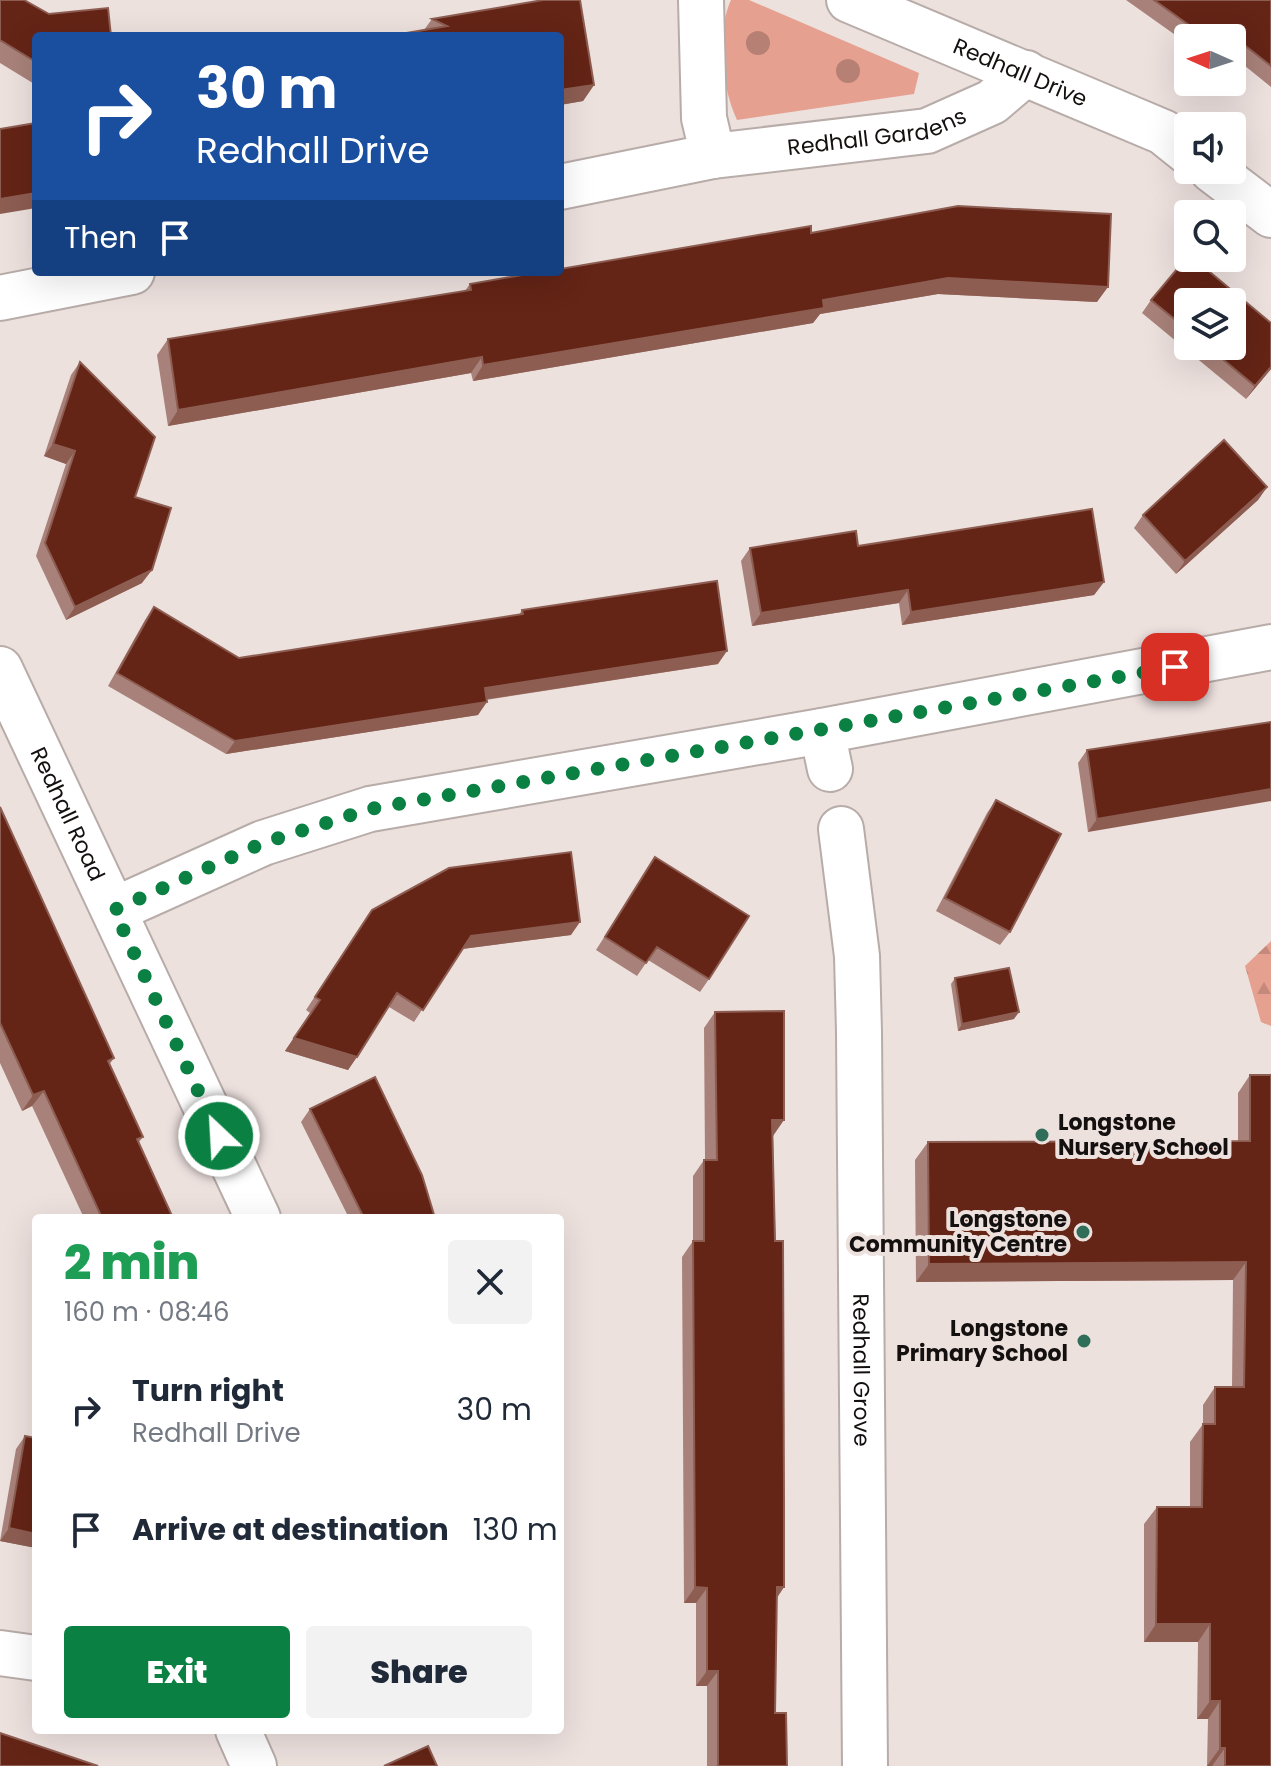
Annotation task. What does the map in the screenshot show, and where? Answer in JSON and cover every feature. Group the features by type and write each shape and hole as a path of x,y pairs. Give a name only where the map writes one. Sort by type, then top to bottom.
{"street":[{"path":"701,0 704,118 713,156"},
{"name":"Redhall Drive","path":"849,0 1163,132 1174,141"},
{"name":"Redhall Gardens","path":"564,186 713,156 927,131 992,102 1026,73"},
{"path":"1230,184 1271,215"},
{"path":"0,298 112,276"},
{"path":"114,910 263,843 370,809 826,750 1271,647"},
{"name":"Redhall Road","path":"0,669 256,1214"},
{"name":"Redhall Grove","path":"841,829 857,956 859,1032 865,1766"},
{"path":"0,1653 32,1657"},
{"path":"240,1734 254,1766"}],"green space":[{"path":"731,0 749,0 919,73 914,94 737,120 728,93 722,44"},
{"path":"1271,941 1271,1026 1261,1022 1245,966"}],"building":[{"path":"0,0 24,0 49,14 108,8 111,32 32,32 32,60 0,40"},
{"path":"543,0 580,0 594,85 564,89 564,32 412,32 447,26 432,19"},
{"path":"1154,0 1271,0 1271,66 1246,46 1246,24 1187,24"},
{"path":"32,124 32,194 0,199 0,129"},
{"path":"958,206 1111,214 1108,287 948,278 823,300 824,308 483,365 482,357 178,410 168,339 471,290 470,284 516,276 564,276 564,268 811,226 811,233"},
{"path":"1175,272 1210,272 1229,288 1174,288 1174,319 1151,300"},
{"path":"1246,302 1271,323 1271,367 1255,386 1224,360 1246,360"},
{"path":"80,362 155,437 135,497 171,508 152,570 75,607 45,543 75,451 53,444"},
{"path":"1224,440 1267,487 1185,561 1143,515"},
{"path":"1092,509 1104,582 911,612 908,590 761,613 750,548 856,531 858,546"},
{"path":"717,581 727,651 485,688 487,702 235,741 117,673 154,607 239,658"},
{"path":"1271,722 1271,789 1097,819 1087,750"},
{"path":"996,800 1061,834 1010,932 945,898"},
{"path":"0,807 114,1058 108,1061 143,1137 137,1139 171,1214 100,1214 44,1091 33,1095 0,1023"},
{"path":"571,852 580,922 471,936 423,1010 397,993 357,1057 294,1038 320,1000 315,997 372,910 449,868"},
{"path":"655,857 749,916 709,979 657,947 646,963 605,937"},
{"path":"1009,968 1019,1012 962,1024 955,978"},
{"path":"784,1011 784,1120 772,1120 775,1241 783,1241 784,1587 777,1587 775,1713 786,1713 787,1766 718,1766 718,1671 707,1671 707,1588 695,1587 693,1241 704,1241 704,1160 717,1160 715,1012"},
{"path":"1250,1075 1271,1075 1271,1766 1225,1766 1225,1748 1220,1748 1220,1701 1210,1701 1210,1624 1156,1624 1157,1507 1202,1507 1203,1424 1215,1424 1215,1387 1244,1387 1246,1262 929,1264 928,1142 1250,1141"},
{"path":"375,1077 422,1175 434,1214 362,1214 310,1109"},
{"path":"25,1436 32,1437 32,1533 9,1528"},
{"path":"0,1733 98,1766 0,1766"},
{"path":"428,1746 437,1766 384,1766"}],"place":[{"name":"Longstone Nursery School","path":"1042,1135"},
{"name":"Longstone Community Centre","path":"1083,1232"},
{"name":"Longstone Primary School","path":"1084,1341"}],"route":[{"path":"219,1136 114,910 263,843 370,809 1175,667"}]}
